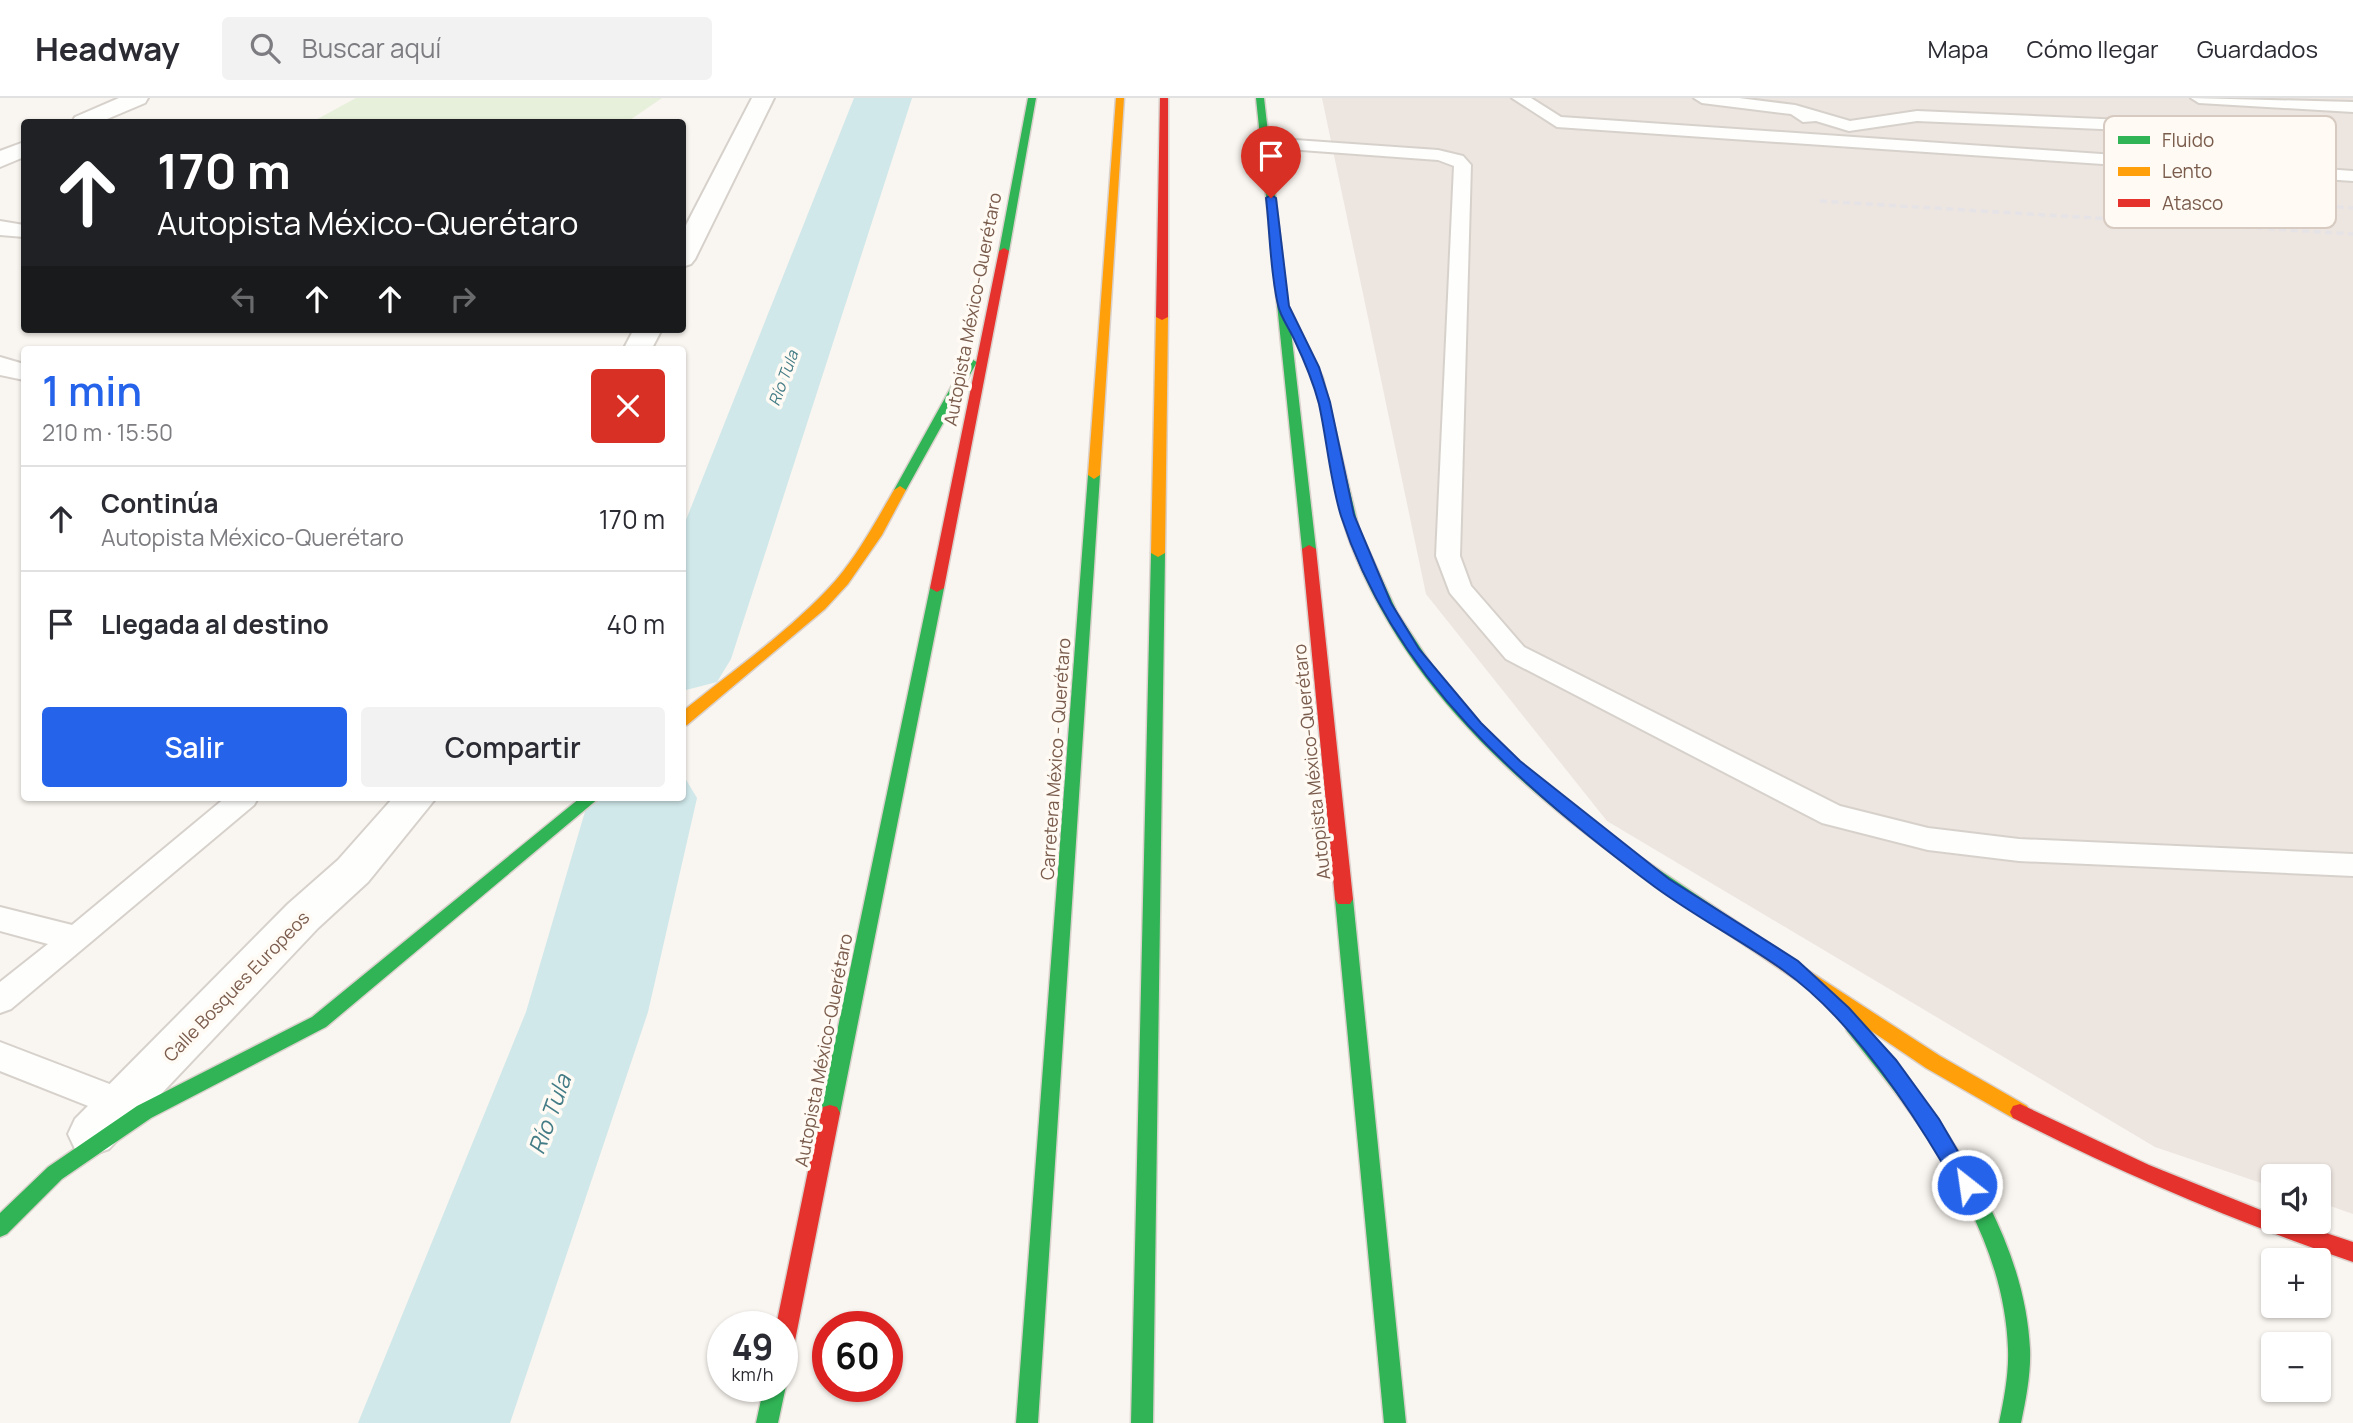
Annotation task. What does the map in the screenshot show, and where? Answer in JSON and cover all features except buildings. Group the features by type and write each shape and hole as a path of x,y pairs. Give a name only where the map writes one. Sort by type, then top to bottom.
{"main road":[{"name":"Autopista México-Querétaro","path":"790,1311 989,328 1032,98"},
{"name":"Carretera México - Querétaro","path":"1027,1423 1120,98"},
{"path":"1142,1423 1162,354 1164,98"},
{"name":"Autopista México-Querétaro","path":"1260,98 1395,1423"},
{"path":"1283,306 1300,335 1321,390 1338,476 1363,556 1384,603 1414,652 1442,689 1514,765 1583,824 1663,884 1792,967 1869,1022 1954,1075 2049,1126 2222,1204 2353,1252"},
{"path":"686,718 820,606 861,558 989,328"},
{"path":"0,1227 55,1173 144,1112 319,1021 363,988 587,801"},
{"path":"1792,967 1843,1014 1889,1066 1932,1125 1967,1185 2011,1295 2018,1339 2018,1381 2010,1423"},
{"path":"767,1423 772,1402"}],"street":[{"path":"90,119 137,98"},
{"path":"686,251 763,98"},
{"path":"0,160 21,150"},
{"path":"0,366 21,371"},
{"name":"Calle Bosques Europeos","path":"55,1173 303,916 353,871 413,801"}],"lane":[{"path":"1520,98 1557,122 2104,158"},
{"path":"1702,98 1795,110 1849,126 1917,116 2104,124"},
{"path":"2199,98 2353,107"},
{"path":"1795,110 1844,141"},
{"path":"1265,143 1438,155 1457,160 1464,166 1448,556 1460,588 1515,653 1832,815 1928,839 2019,850 2353,865"},
{"path":"0,1000 77,939 240,801"},
{"path":"0,919 77,939"},
{"path":"0,1056 121,1104"}],"shaded area":[{"path":"1322,98 2353,98 2353,1214 2331,1206 2331,1164 2261,1164 2261,1183 2155,1147 1607,821 1426,594"}],"green space":[{"path":"356,98 662,98 631,119 318,119"}],"waterway":[{"name":"Río Tula","path":"686,648 773,398 883,98"},
{"name":"Río Tula","path":"434,1423 587,1012 642,801"}],"railway":[{"path":"1820,201 2104,219"},
{"path":"2336,207 2353,208"},
{"path":"2256,228 2353,234"}],"traffic: fast":[{"path":"1004,251 1032,98"},
{"path":"1260,98 1309,549"},
{"path":"1283,306 1322,390 1343,493 1359,547 1390,612 1428,671 1473,724 1523,774 1634,862 1752,941"},
{"path":"900,490 971,362"},
{"path":"1027,1423 1094,475"},
{"path":"1142,1423 1158,553"},
{"path":"830,1113 937,588"},
{"path":"0,1227 55,1173 144,1112 319,1022 587,801"},
{"path":"1344,899 1395,1423"},
{"path":"1854,1026 1935,1132 1980,1210 1998,1252 2011,1294 2019,1349 2010,1423"},
{"path":"767,1423 772,1402"}],"traffic: slow":[{"path":"1094,475 1120,98"},
{"path":"1158,553 1162,317"},
{"path":"686,718 820,606 843,581 875,535 900,490"},
{"path":"1752,941 1933,1062 2020,1112"}],"traffic: jam":[{"path":"1162,317 1164,98"},
{"path":"937,588 1004,251"},
{"path":"1309,549 1344,899"},
{"path":"2020,1112 2183,1189 2353,1252"},
{"path":"790,1311 830,1113"}],"route":[{"path":"1271,198 1283,306 1300,335 1324,402 1348,515 1384,603 1414,652 1475,727 1514,765 1583,824 1663,884 1792,967 1843,1014 1889,1066 1932,1125 1967,1185"}]}
